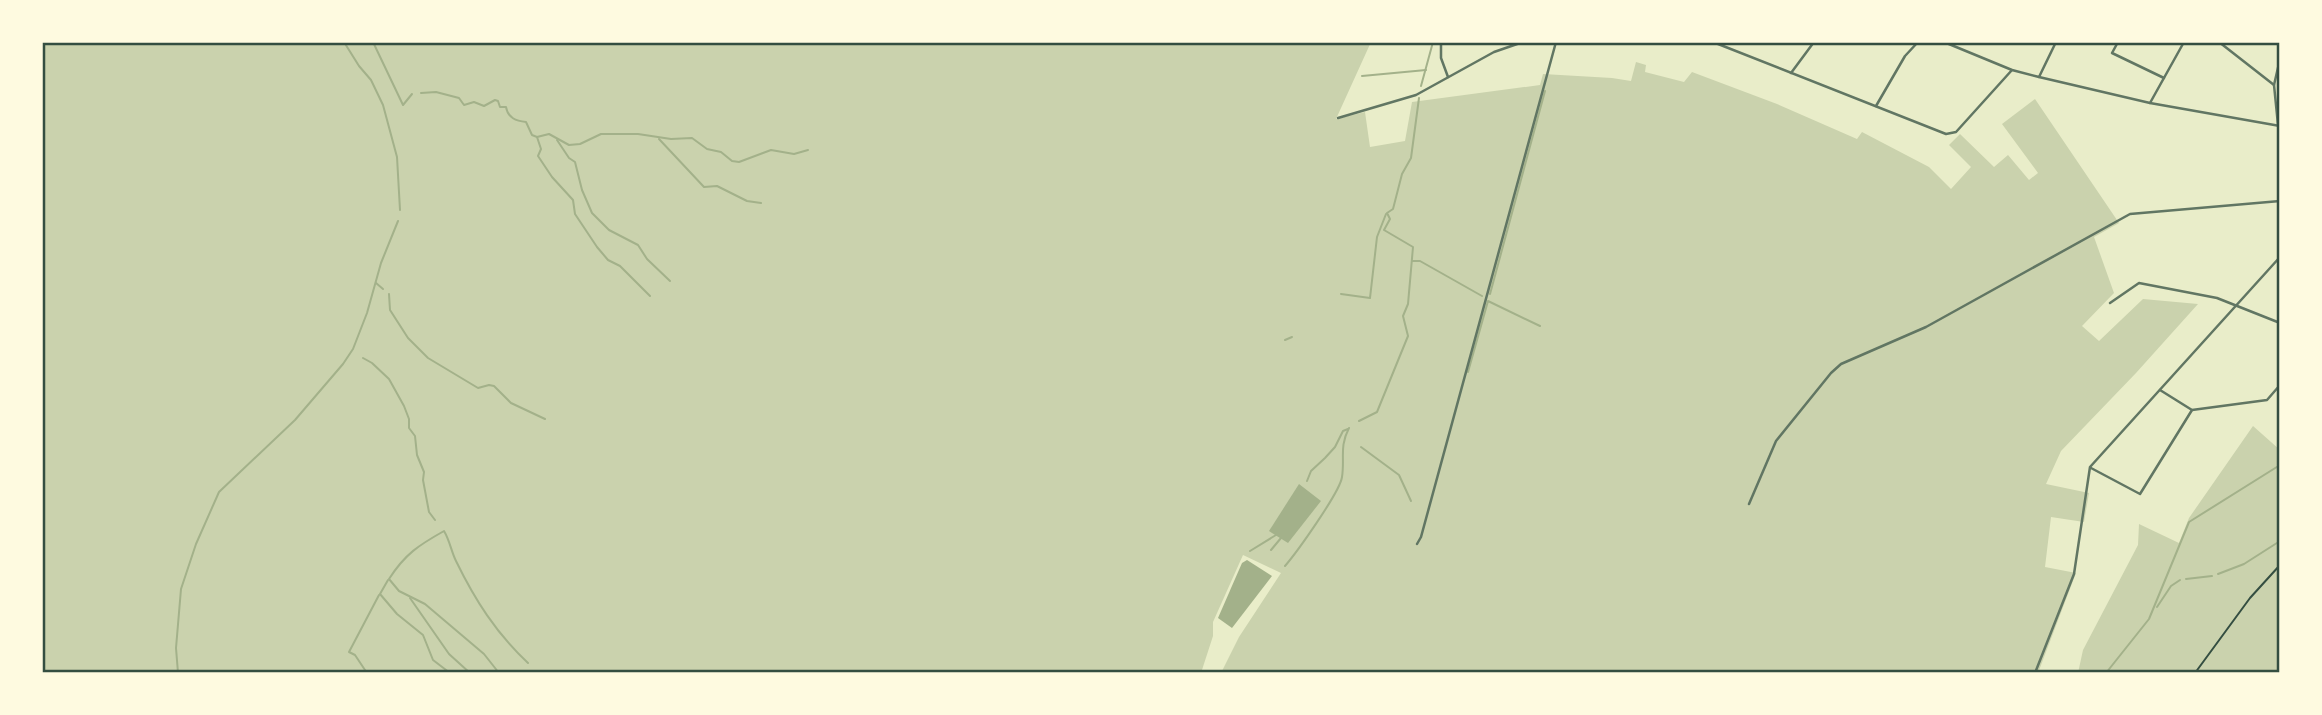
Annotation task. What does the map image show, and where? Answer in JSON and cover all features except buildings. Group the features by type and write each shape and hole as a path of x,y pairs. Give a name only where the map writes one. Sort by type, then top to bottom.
{"street":[{"path":"1441,42 1441,58 1448,76"},
{"path":"1338,118 1416,95 1494,52 1523,42"},
{"path":"1417,544 1556,42"},
{"path":"1713,42 1946,134 1951,134 2012,70"},
{"path":"1791,73 1814,42"},
{"path":"1876,107 1905,56 1918,42"},
{"path":"1944,42 2012,70 2150,103 2279,125 2274,85 2280,59"},
{"path":"2039,76 2056,42"},
{"path":"2118,42 2112,53 2164,78"},
{"path":"2150,103 2184,42"},
{"path":"2219,42 2274,85"},
{"path":"1749,504 1776,442 1841,364 1926,327 2130,214 2280,201"},
{"path":"2035,673 2074,574 2090,467 2280,257"},
{"path":"2110,303 2139,283 2217,298 2280,323"},
{"path":"2160,390 2192,410 2267,400 2280,385"},
{"path":"2090,467 2140,494 2192,410"}],"path":[{"path":"2195,673 2250,598 2280,565"}],"shaded area":[{"path":"42,42 1371,42 1336,119 1365,112 1370,147 1405,141 1412,102 1540,85 1543,74 1631,81 1636,62 1646,65 1645,72 1684,82 1692,72 1777,104 1857,139 1862,132 1929,167 1951,189 1971,167 1949,145 1960,134 1994,167 2008,155 2029,180 2038,173 2002,124 2035,99 2119,223 2094,237 2114,293 2082,326 2099,341 2143,299 2198,304 2061,451 2046,484 2089,493 2084,522 2051,517 2045,567 2076,573 2038,673 1221,673 1239,637 1281,573 1243,555 1213,622 1213,636 1201,673 42,673"},
{"path":"2253,426 2280,450 2280,673 2078,673 2083,650 2138,545 2139,524 2179,543 2189,518"},
{"path":"1299,484 1321,501 1288,543 1269,531"},
{"path":"1247,560 1272,576 1232,628 1218,618 1242,563"}],"waterway":[{"path":"344,42 371,80 383,105 397,157 400,210"},
{"path":"373,42 403,105 412,94"},
{"path":"1421,86 1433,42"},
{"path":"1362,76 1426,70"},
{"path":"1490,294 1545,91"},
{"path":"421,93 436,92 459,98 464,105 474,102 484,106 498,101 500,107 506,107 513,118 526,122 532,135 537,137 549,134 569,145 580,144 601,134 692,138 707,149 721,152 732,161 739,162 771,150 794,154 808,150"},
{"path":"1359,421 1377,412 1408,336 1403,316 1408,304 1413,247 1384,230 1390,219 1387,213 1393,209 1402,174 1411,158 1419,98"},
{"path":"537,137 541,149 538,156 552,177 573,200 575,214 597,247 650,296"},
{"path":"659,139 704,187 717,186 747,201 761,203"},
{"path":"557,140 569,158 575,162 582,190 592,213 609,230 638,245 647,259 670,281"},
{"path":"1341,294 1370,298 1377,237 1386,214"},
{"path":"178,673 176,648 181,589 196,544 219,492 295,420 353,349 367,313 381,263 398,221"},
{"path":"1412,261 1420,261 1482,296"},
{"path":"376,283 383,289"},
{"path":"389,294 390,310 408,338 428,358 478,388 494,386 511,403 545,419"},
{"path":"1468,372 1488,301 1540,326"},
{"path":"1285,340 1292,337"},
{"path":"363,358 389,379 404,406 424,472 429,512 435,520"},
{"path":"1285,566 1317,522 1339,485 1343,470 1344,441 1349,428"},
{"path":"1307,481 1311,471 1335,447 1343,431 1348,429"},
{"path":"1361,447 1399,475 1411,501"},
{"path":"2106,673 2149,619 2189,522 2280,465"},
{"path":"499,673 484,654 425,604 399,591 389,579 413,551 444,531 456,561 479,603 496,628 528,663"},
{"path":"1250,551 1276,535"},
{"path":"1271,550 1281,538"},
{"path":"2218,574 2244,564 2280,541"},
{"path":"2186,579 2212,576"},
{"path":"388,580 380,594 397,614 423,635 433,660 450,673"},
{"path":"2157,607 2171,586 2180,580"},
{"path":"367,673 355,655 349,652 379,595"},
{"path":"410,598 449,654 470,673"}]}
